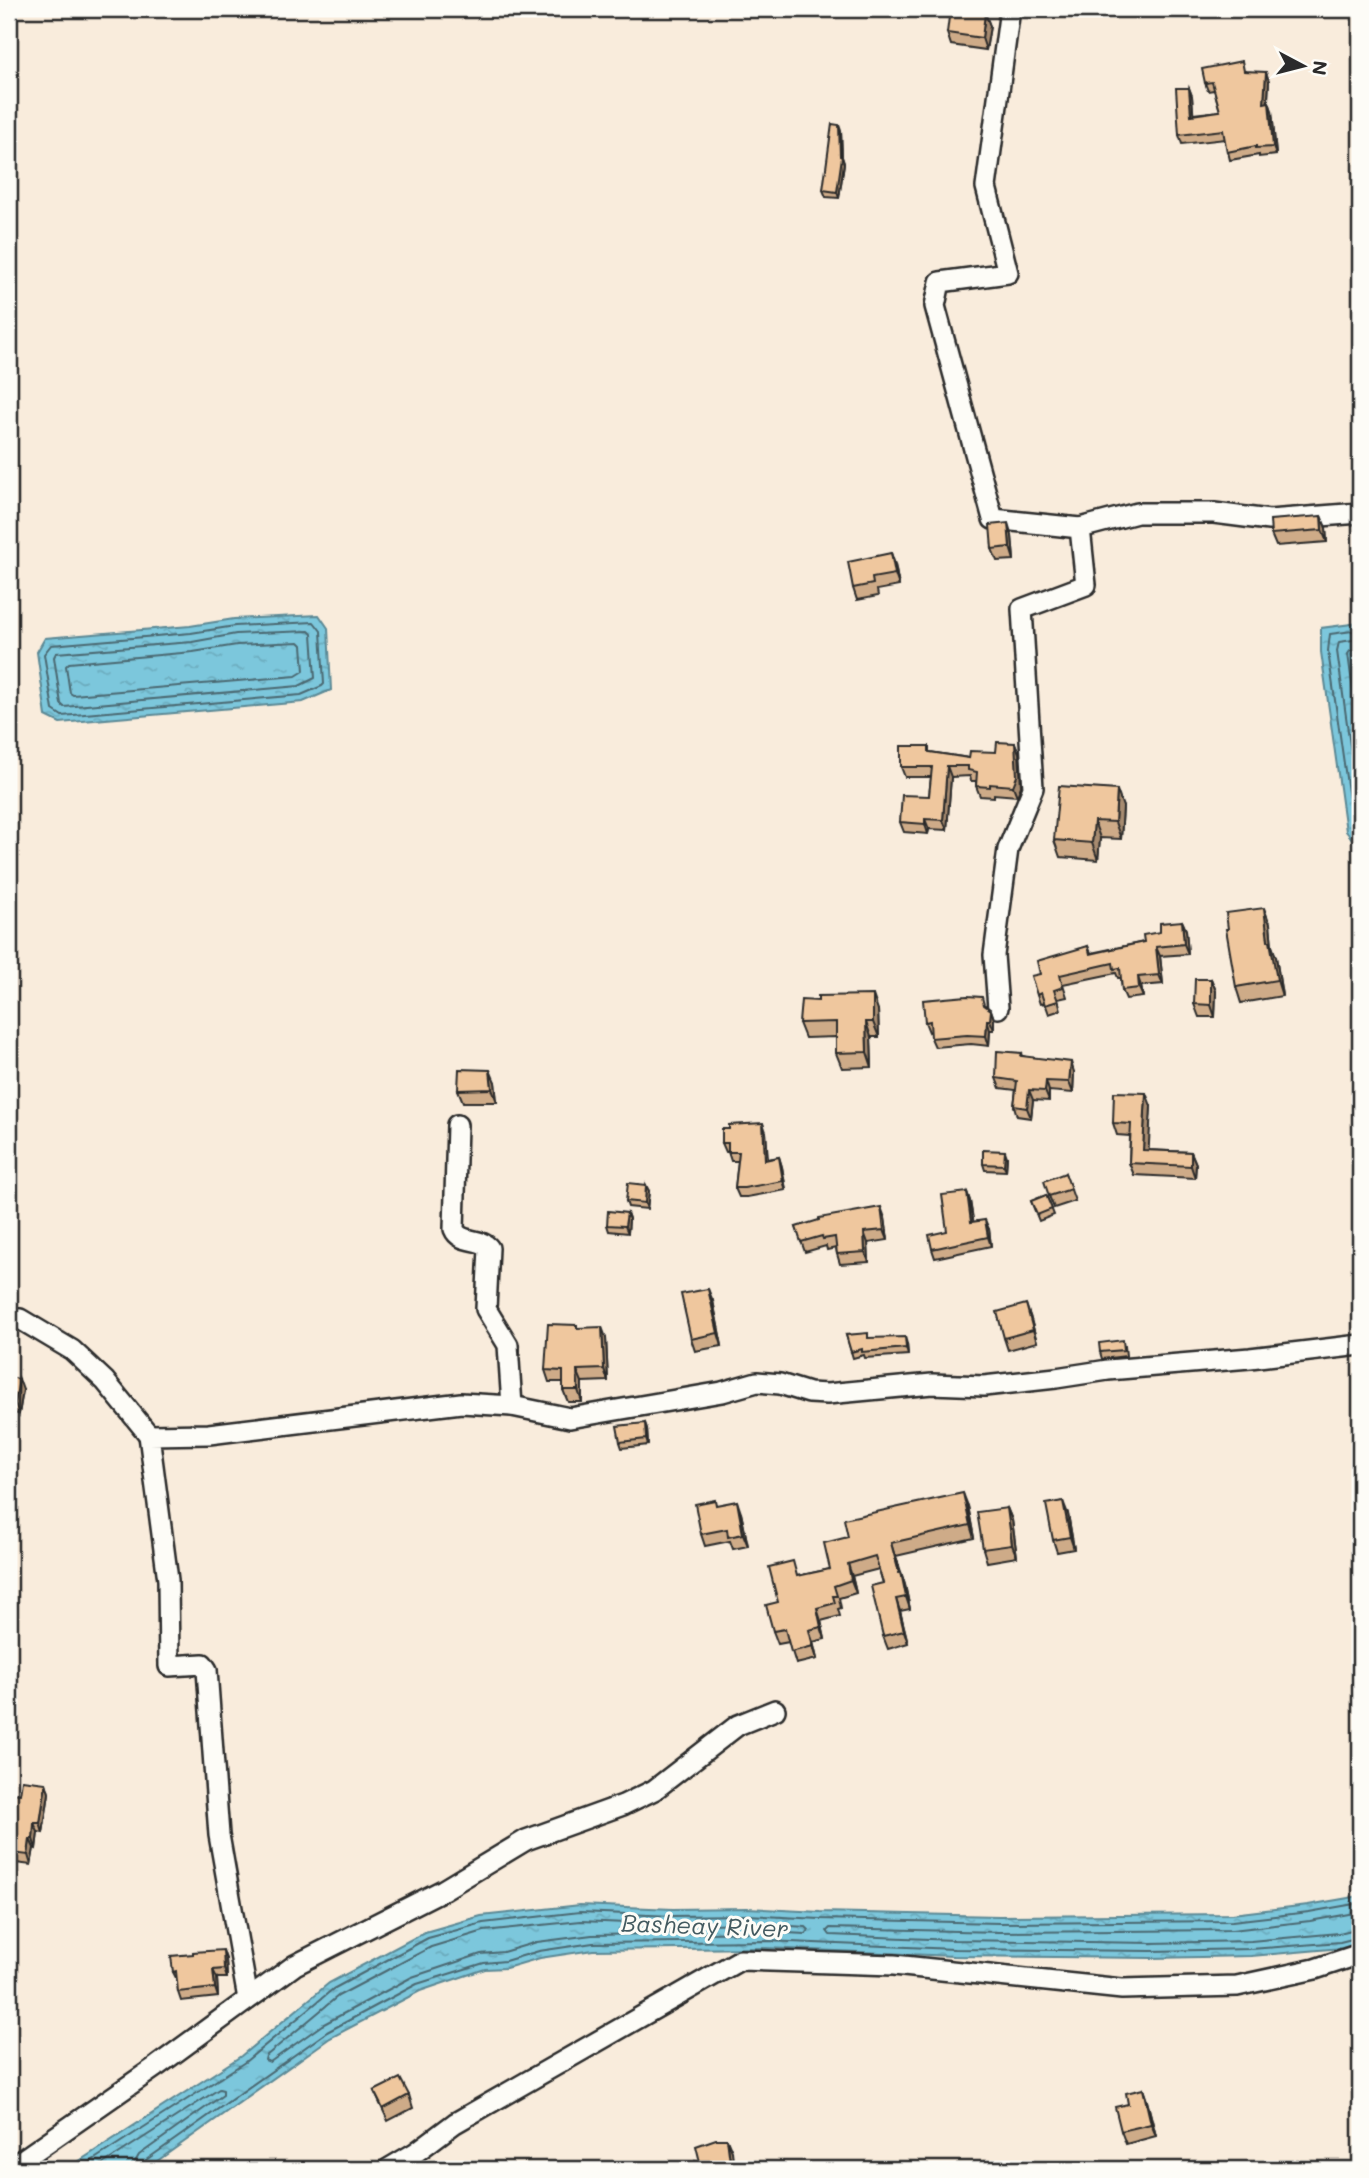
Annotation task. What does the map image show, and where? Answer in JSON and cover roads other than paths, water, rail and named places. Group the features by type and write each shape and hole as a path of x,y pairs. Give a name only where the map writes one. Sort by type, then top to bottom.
{"street":[{"path":"1010,9 986,187 1009,273 940,282 935,306 993,519 1080,528 1137,513 1214,513 1269,520 1360,513"},
{"path":"998,1007 995,954 1008,849 1033,789 1022,609 1086,585 1080,528"},
{"path":"457,1125 454,1229 460,1237 486,1244 489,1248 486,1309 508,1345 512,1406"},
{"path":"9,1318 20,1319 72,1350 105,1381 149,1434 168,1580 169,1666 203,1664 207,1670 219,1835 248,1999"},
{"path":"149,1434 209,1434 461,1403 512,1406 570,1418 657,1405 757,1382 827,1394 932,1384 984,1386 1108,1370 1360,1345"},
{"path":"9,2169 295,1965 443,1890 526,1840 623,1805 654,1790 738,1725 775,1710"},
{"path":"388,2169 455,2123 740,1960 894,1965 1122,1989 1237,1986 1315,1969 1360,1954"}],"water":[{"path":"319,615 328,628 331,690 303,702 60,723 46,716 37,652 45,638 190,626 234,619"},
{"path":"1360,623 1360,849 1346,831 1321,652 1321,628"},
{"name":"Basheay River","path":"1360,1896 1360,1943 1342,1948 1251,1956 953,1956 766,1948 593,1950 540,1958 506,1968 485,1969 420,1991 330,2038 146,2169 67,2169 241,2056 329,1983 425,1932 481,1916 580,1905 999,1916 1232,1914"}]}
